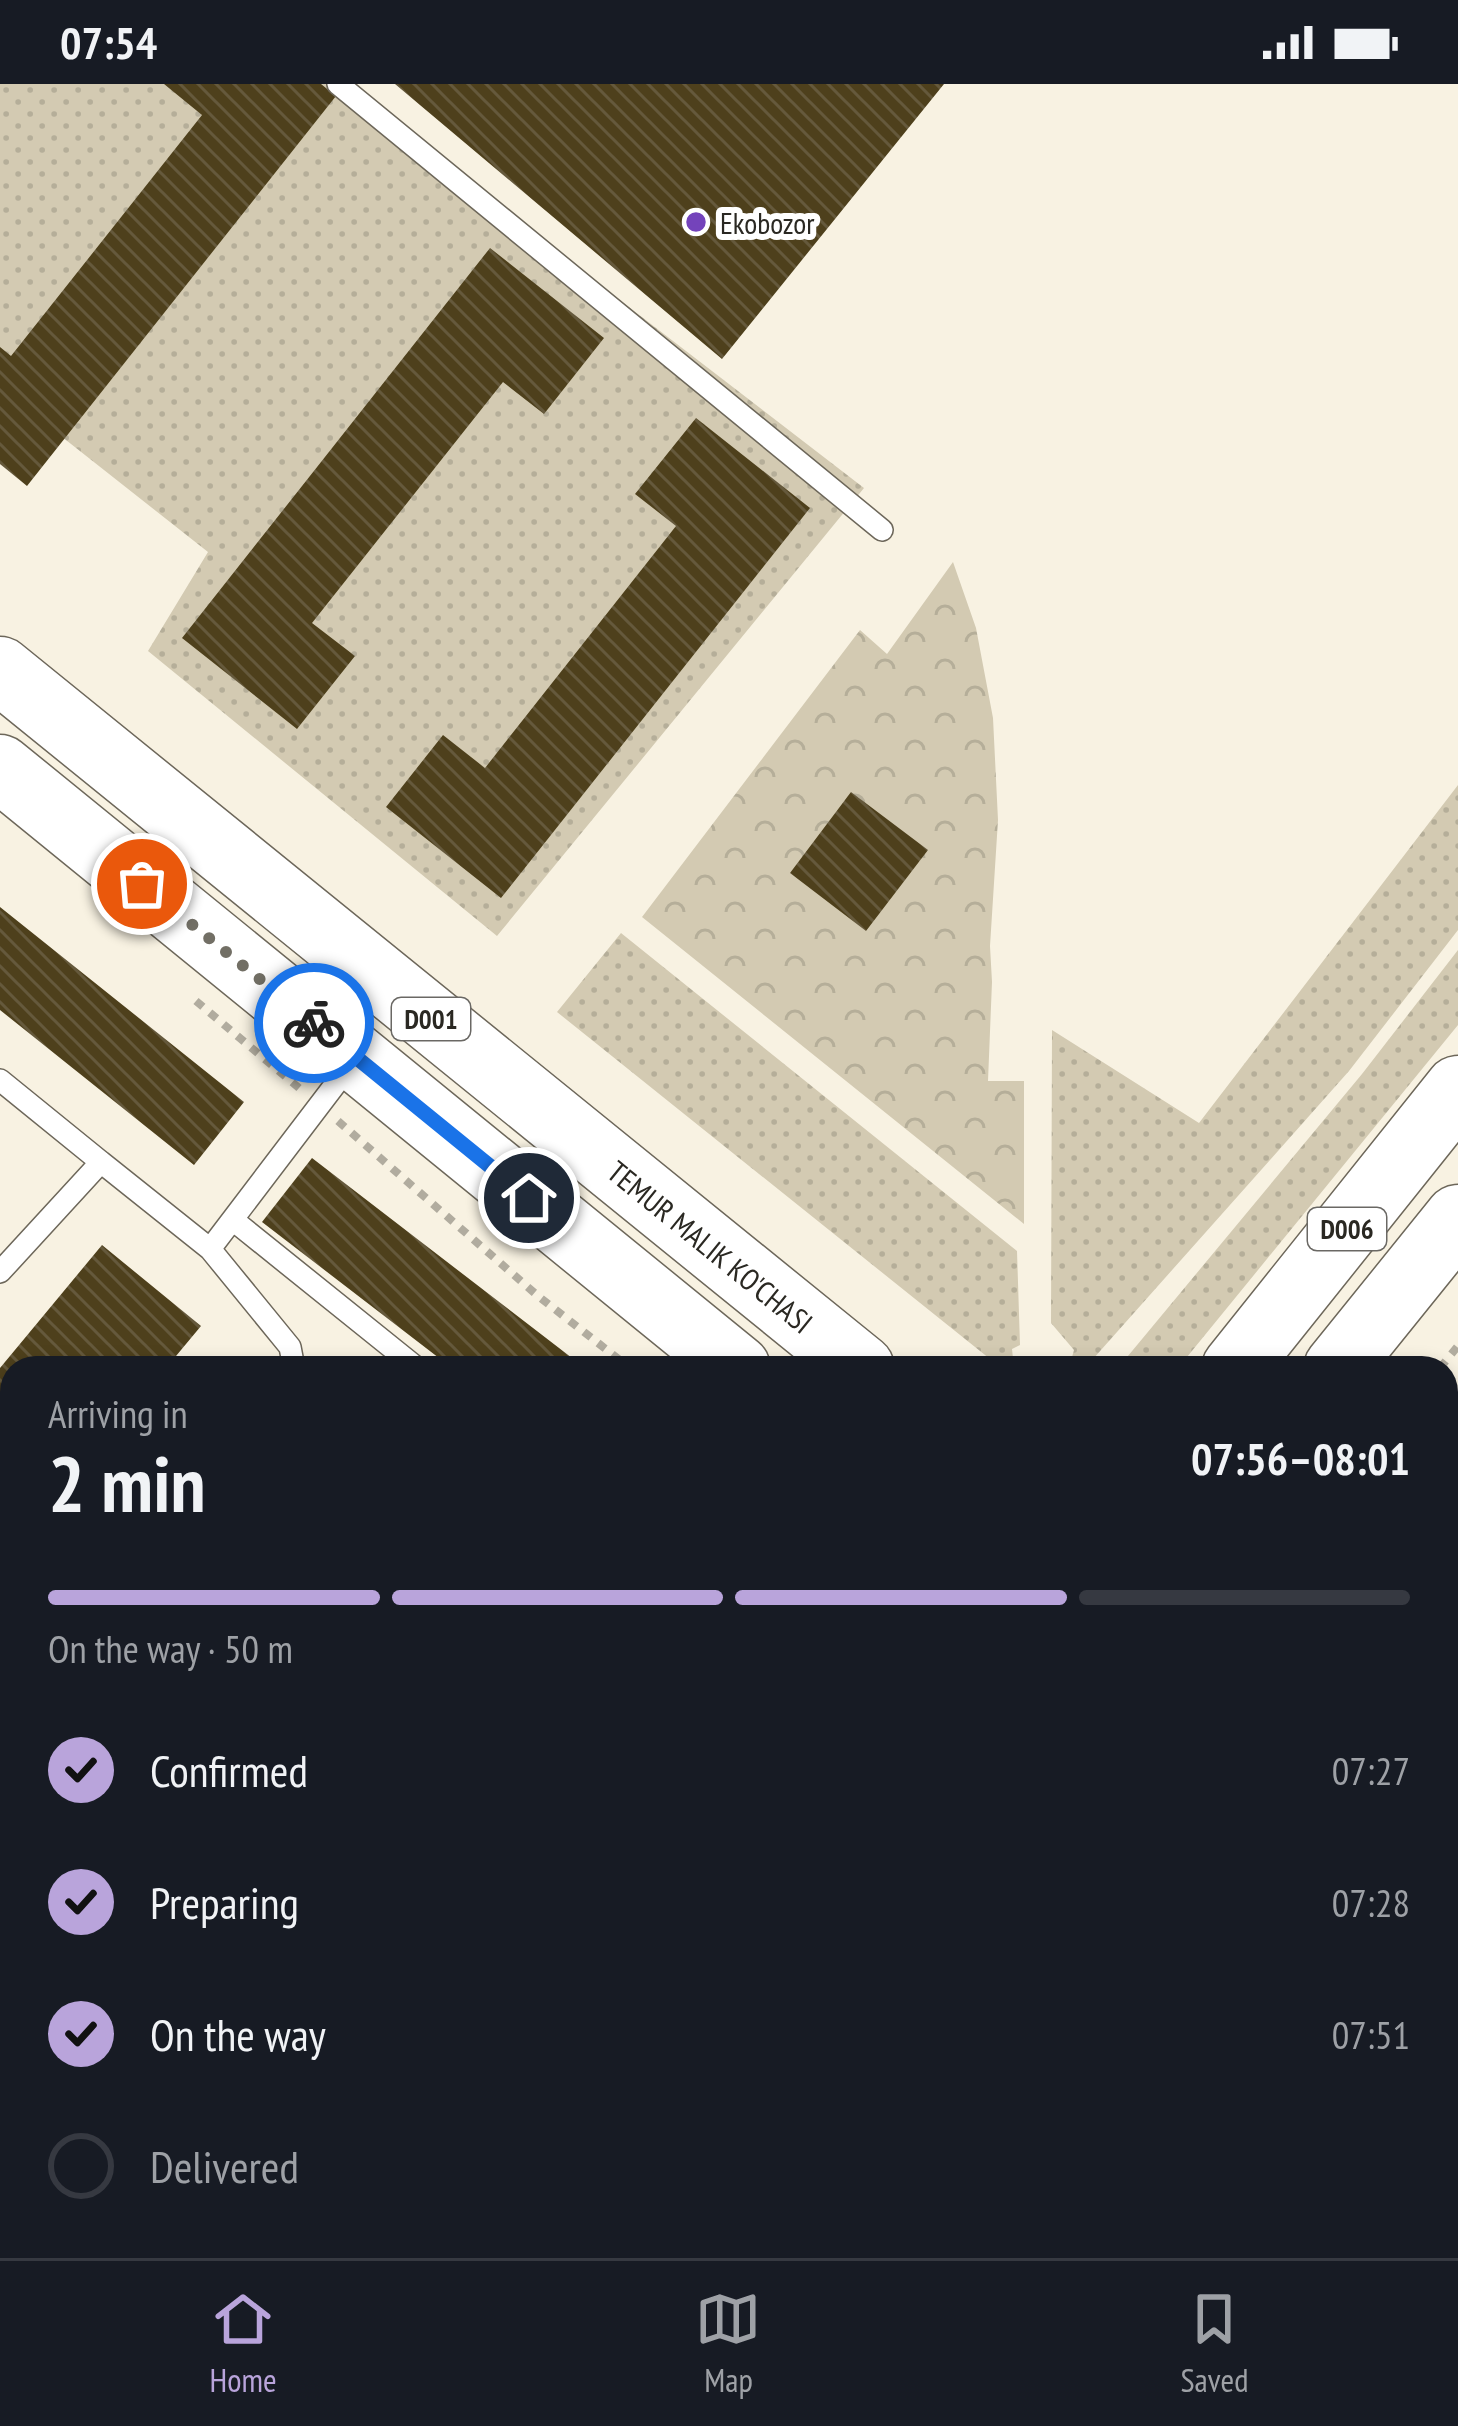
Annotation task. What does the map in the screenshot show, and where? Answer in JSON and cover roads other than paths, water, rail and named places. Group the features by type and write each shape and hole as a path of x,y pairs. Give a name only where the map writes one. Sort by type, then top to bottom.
{"main road":[{"name":"TEMUR MALIK KO'CHASI","path":"0,670 846,1356"},
{"name":"D001","path":"0,768 722,1356"},
{"name":"D006","path":"1245,1356 1458,1090"},
{"name":"D006","path":"1347,1356 1458,1218"}],"lane":[{"path":"338,84 882,530"},
{"path":"210,1249 356,1058"},
{"path":"0,1080 210,1249 290,1347 292,1356"},
{"path":"0,1272 101,1162"},
{"path":"233,1220 402,1356"}],"place":[{"name":"Ekobozor","path":"696,222"}]}
